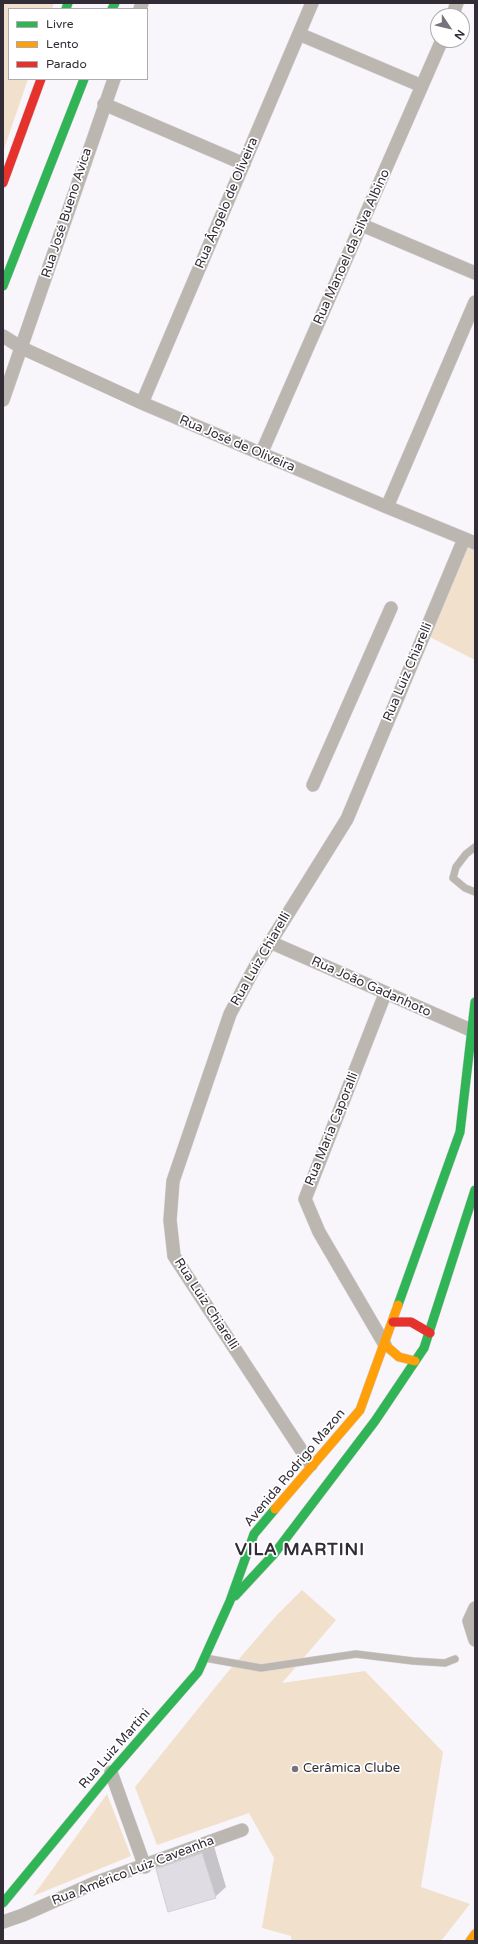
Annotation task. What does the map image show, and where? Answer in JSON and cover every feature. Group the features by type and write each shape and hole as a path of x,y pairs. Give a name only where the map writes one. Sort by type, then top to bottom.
{"street":[{"name":"Rua Ângelo de Oliveira","path":"142,403 312,3"},
{"path":"299,34 422,86"},
{"name":"Rua Manoel da Silva Albino","path":"261,454 439,48"},
{"path":"3,182 41,80"},
{"path":"3,286 29,216 84,80"},
{"name":"Rua José Bueno Avica","path":"3,400 104,104 114,80"},
{"path":"104,104 244,164"},
{"path":"362,225 475,273"},
{"path":"387,508 475,302"},
{"name":"Rua José de Oliveira","path":"3,336 22,348 142,403 387,508 470,541"},
{"name":"Rua Luiz Chiarelli","path":"311,1464 174,1256 170,1220 173,1181 230,1014 256,965 347,819 470,541"},
{"path":"313,785 391,608"},
{"name":"Rua João Gadanhoto","path":"270,942 385,994 473,1031"},
{"name":"Rua Maria Caporalli","path":"384,1345 319,1232 305,1198 385,994"},
{"name":"Avenida Rodrigo Mazon","path":"230,1601 254,1534 311,1464 360,1410 393,1322 460,1132 473,1031 475,1002"},
{"path":"230,1601 274,1554 375,1421 424,1348 475,1190"},
{"path":"393,1322 411,1322 424,1328 430,1333"},
{"path":"384,1345 399,1357 415,1361"},
{"name":"Rua Luiz Martini","path":"3,1903 111,1772 198,1672 230,1601"},
{"path":"475,1608 469,1621 475,1640"},
{"path":"111,1772 145,1866"},
{"name":"Rua Américo Luiz Caveanha","path":"3,1922 23,1915 97,1882 242,1830"},
{"path":"470,1941 475,1934"}],"lane":[{"path":"475,847 462,858 456,867 454,878 465,888 475,892"},
{"path":"205,1658 261,1668 356,1654 413,1661 445,1662 455,1660"}],"shaded area":[{"path":"3,3 54,3 52,8 8,8 8,80 28,80 3,152"},
{"path":"465,544 475,549 475,660 428,636"},
{"name":"Cerâmica Clube","path":"302,1590 336,1620 282,1683 365,1671 443,1752 421,1887 470,1904 441,1941 291,1941 291,1936 262,1928 274,1858 249,1813 157,1845 135,1787 226,1674 276,1616"},
{"path":"107,1794 131,1856 33,1896"}],"building":[{"path":"202,1853 216,1898 168,1912 156,1869"}],"traffic: fast":[{"path":"66,8 68,3"},
{"path":"112,8 115,3"},
{"path":"3,286 84,80"},
{"path":"398,1305 460,1132 475,1002"},
{"path":"235,1596 274,1554 375,1421 424,1348 475,1190"},
{"path":"3,1903 111,1772 198,1672 230,1601 254,1534 275,1509"}],"traffic: slow":[{"path":"275,1509 360,1410 398,1305"},
{"path":"385,1345 399,1357 415,1361"},
{"path":"470,1941 475,1934"}],"traffic: jam":[{"path":"3,183 41,80"},
{"path":"393,1322 411,1322 430,1333"}],"place":[{"name":"Cerâmica Clube","path":"295,1769"}],"district":[{"name":"VILA MARTINI","path":"300,1551"}]}
